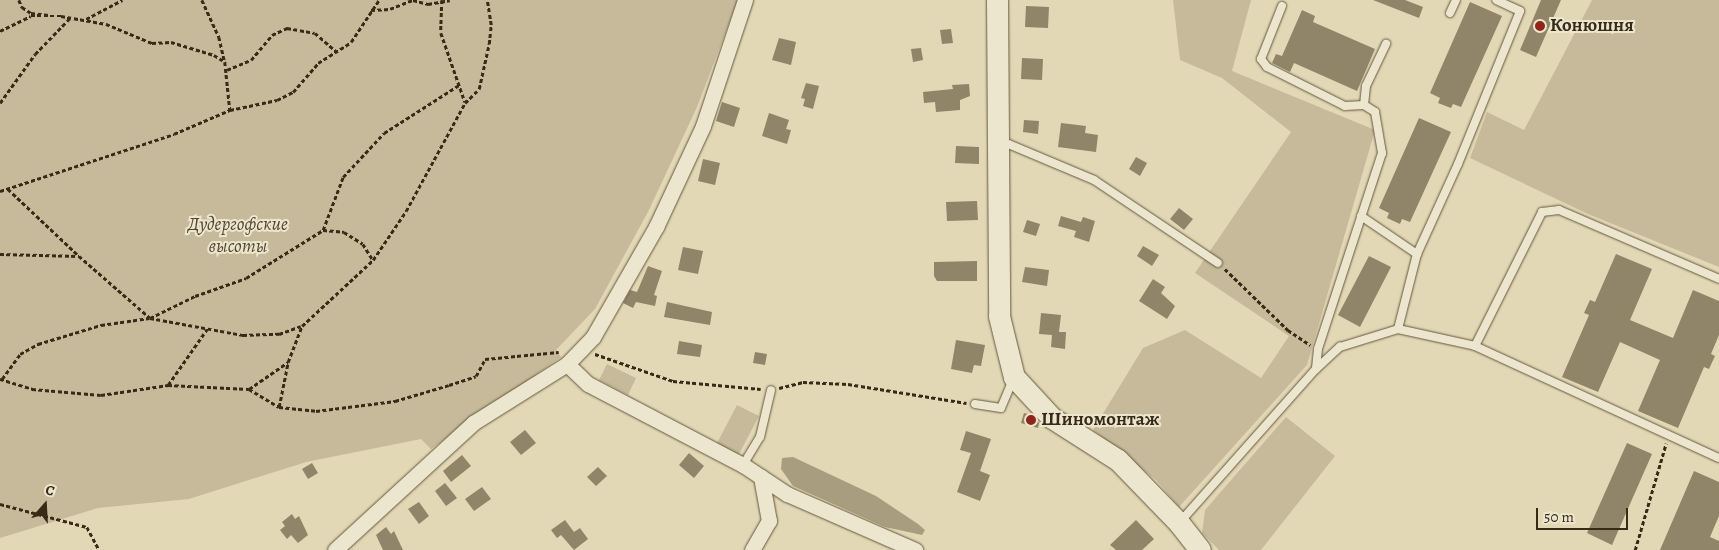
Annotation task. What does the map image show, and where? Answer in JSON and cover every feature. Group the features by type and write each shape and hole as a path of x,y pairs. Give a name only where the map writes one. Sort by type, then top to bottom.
{"street":[{"path":"335,550 473,424 567,364 593,337 656,227 703,126 745,0"},
{"path":"997,0 999,316 1014,376 1052,418 1118,460 1179,523 1200,550"},
{"path":"567,364 588,384 743,465 787,494 915,550"},
{"path":"752,550 769,521 761,477"}],"lane":[{"path":"1450,13 1456,0"},
{"path":"1398,329 1417,254 1458,164 1520,11 1496,0"},
{"path":"1282,6 1261,60 1267,67 1345,106 1364,105 1375,112 1382,152 1318,349 1316,369"},
{"path":"1364,105 1366,86 1386,44"},
{"path":"997,140 1006,140 1094,180 1218,263"},
{"path":"1474,346 1542,212 1559,210 1719,279"},
{"path":"1361,216 1417,254"},
{"path":"1179,523 1316,369 1340,348 1398,329 1474,346 1719,458"},
{"path":"975,404 1001,408 1014,376"},
{"path":"743,465 760,437 771,390"}],"path":[{"path":"19,0 22,7 31,14"},
{"path":"85,19 122,0"},
{"path":"202,0 219,37 227,70 230,110"},
{"path":"0,191 174,134 230,110 277,100 293,92 318,62 337,52 360,31 378,0"},
{"path":"371,10 390,9 412,0 428,4 450,0"},
{"path":"8,189 79,256 150,318 243,335 279,334 302,326 373,260 406,211 465,103 479,89 490,44 491,25 487,0"},
{"path":"443,1 441,33 465,103"},
{"path":"0,31 31,14 85,19 106,24 137,39 152,43 171,42 214,55 225,62"},
{"path":"0,103 36,54 70,17"},
{"path":"227,70 251,60 272,35 287,28 315,34 337,52"},
{"path":"323,230 343,177 384,133 459,85"},
{"path":"373,260 363,244 344,232 323,230 246,278 196,296 150,318 101,325 38,344 20,354 1,379 32,389 101,395 168,385 249,389 279,408 316,411 395,401 476,376 486,359 582,350"},
{"path":"0,254 79,256"},
{"path":"1218,263 1243,283 1288,330 1318,349"},
{"path":"279,408 288,362 302,326"},
{"path":"168,385 207,329"},
{"path":"249,389 288,362"},
{"path":"1636,550 1657,483 1668,435"},
{"path":"0,504 87,527 99,550"}],"green space":[{"name":"Дудергофские высоты","path":"0,0 738,0 697,107 649,210 595,309 556,350 561,357 431,449 421,439 306,462 189,499 98,508 0,538"},
{"path":"1173,0 1251,0 1232,71 1375,130 1307,365 1179,507 1156,480 1093,430 1143,348 1185,330 1261,378 1289,336 1195,273 1291,132 1222,78 1180,60"},
{"path":"1592,0 1719,0 1719,267 1588,214 1470,158 1487,112 1524,130"},
{"path":"607,364 636,378 628,395 599,380"},
{"path":"737,405 759,416 738,456 716,445"},
{"path":"1286,417 1335,456 1261,550 1219,550 1202,533 1205,510"}],"shaded area":[{"path":"793,457 876,496 925,530 922,535 885,527 793,486 781,469 782,458"}],"building":[{"path":"1373,0 1405,0 1423,7 1419,18"},
{"name":"Конюшня","path":"1541,0 1561,0 1536,57 1520,50"},
{"path":"1470,2 1502,16 1461,107 1453,104 1451,108 1438,103 1440,98 1430,93"},
{"path":"1026,6 1049,7 1048,28 1025,27"},
{"path":"1302,10 1315,16 1313,22 1375,49 1357,91 1294,63 1290,72 1272,63 1276,54 1282,56"},
{"path":"951,29 953,43 942,44 940,30"},
{"path":"779,38 796,42 791,65 772,60"},
{"path":"921,48 923,60 913,62 911,49"},
{"path":"1022,58 1043,59 1042,80 1021,79"},
{"path":"806,83 819,86 813,109 803,106 805,99 801,98"},
{"path":"969,84 970,96 960,100 960,110 936,112 935,102 924,103 923,92 953,89 952,85"},
{"path":"722,102 740,108 734,127 716,121"},
{"path":"769,113 789,120 786,129 791,130 787,144 762,136"},
{"path":"1419,118 1451,132 1410,222 1402,219 1400,224 1387,218 1389,213 1379,208"},
{"path":"1024,120 1039,121 1038,134 1023,132"},
{"path":"1061,123 1086,126 1085,133 1098,135 1096,152 1058,147"},
{"path":"956,146 979,147 979,164 955,163"},
{"path":"1136,157 1147,163 1140,176 1129,169"},
{"path":"703,159 720,163 715,185 698,181"},
{"path":"977,201 978,220 947,221 946,202"},
{"path":"1179,208 1193,219 1184,230 1170,219"},
{"path":"1061,216 1081,222 1083,217 1095,221 1089,242 1074,237 1076,231 1058,226"},
{"path":"1027,220 1040,224 1036,236 1023,232"},
{"path":"1143,246 1159,255 1152,266 1137,256"},
{"path":"683,247 703,251 698,274 678,270"},
{"path":"1616,254 1652,269 1630,320 1673,338 1693,290 1719,301 1719,335 1711,354 1715,356 1709,369 1704,367 1678,428 1638,411 1660,360 1620,342 1598,392 1562,377 1589,315 1584,313 1590,300 1595,302"},
{"path":"1369,256 1391,267 1360,327 1338,315"},
{"path":"977,261 977,281 937,281 934,276 934,262"},
{"path":"648,266 662,271 654,295 657,296 655,306 636,302 633,308 623,303 630,290 637,292"},
{"path":"1025,267 1049,270 1047,286 1022,282"},
{"path":"1153,279 1165,287 1161,293 1175,306 1167,319 1139,301"},
{"path":"667,302 712,312 710,325 664,317"},
{"path":"1041,313 1061,315 1059,332 1066,332 1065,349 1051,347 1052,335 1039,334"},
{"path":"956,340 985,345 981,366 974,365 972,373 951,369"},
{"path":"679,341 702,345 700,357 677,354"},
{"path":"755,352 767,354 765,365 753,363"},
{"name":"Шиномонтаж","path":"1024,413 1032,415 1039,423 1038,428 1021,423"},
{"path":"525,430 536,443 521,455 510,442"},
{"path":"966,431 991,439 980,471 990,475 980,501 957,492 971,453 960,450"},
{"path":"1627,443 1652,454 1612,545 1587,533"},
{"path":"689,453 704,466 694,478 679,465"},
{"path":"462,455 471,466 451,482 443,471"},
{"path":"312,463 318,473 308,479 302,469"},
{"path":"598,467 607,476 596,486 587,477"},
{"path":"1694,471 1719,482 1719,516 1710,537 1719,541 1719,550 1660,550"},
{"path":"445,483 457,498 446,506 435,491"},
{"path":"482,487 491,499 474,511 465,499"},
{"path":"419,502 429,516 419,524 408,509"},
{"path":"292,514 295,519 299,516 308,535 298,543 291,535 287,539 280,530 285,526 282,522"},
{"path":"565,520 574,532 580,528 588,539 574,550 561,535 557,538 551,530"},
{"path":"1136,520 1154,539 1142,550 1116,550 1110,545"},
{"path":"386,527 391,534 394,531 403,550 383,550 376,535"}],"place":[{"name":"Конюшня","path":"1540,26"},
{"name":"Шиномонтаж","path":"1031,420"}]}
